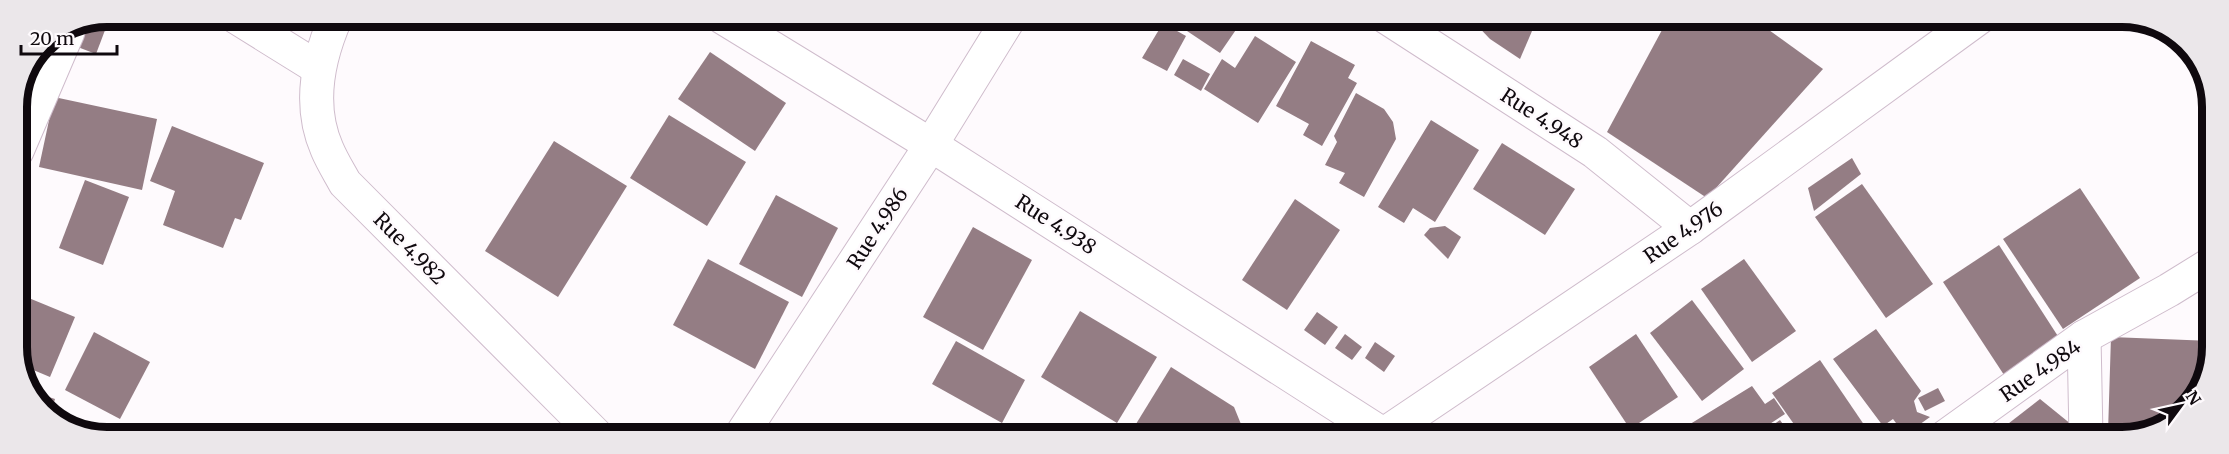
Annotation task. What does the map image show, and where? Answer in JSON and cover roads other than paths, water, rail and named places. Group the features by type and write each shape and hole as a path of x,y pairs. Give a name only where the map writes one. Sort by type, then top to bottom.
{"street":[{"path":"253,27 318,68"},
{"name":"Rue 4.982","path":"332,27 318,68 317,113 326,148 345,183 588,427"},
{"name":"Rue 4.938","path":"738,27 931,145 1370,427"},
{"name":"Rue 4.986","path":"747,427 931,145 1004,27"},
{"name":"Rue 4.948","path":"1401,27 1595,152 1690,228"},
{"name":"Rue 4.976","path":"1397,427 1690,228 1966,27"},
{"path":"27,128 65,39"},
{"path":"2084,337 2202,270"},
{"name":"Rue 4.984","path":"1959,427 2084,337"},
{"name":"Rue 4.984","path":"2084,337 2086,427"}]}
